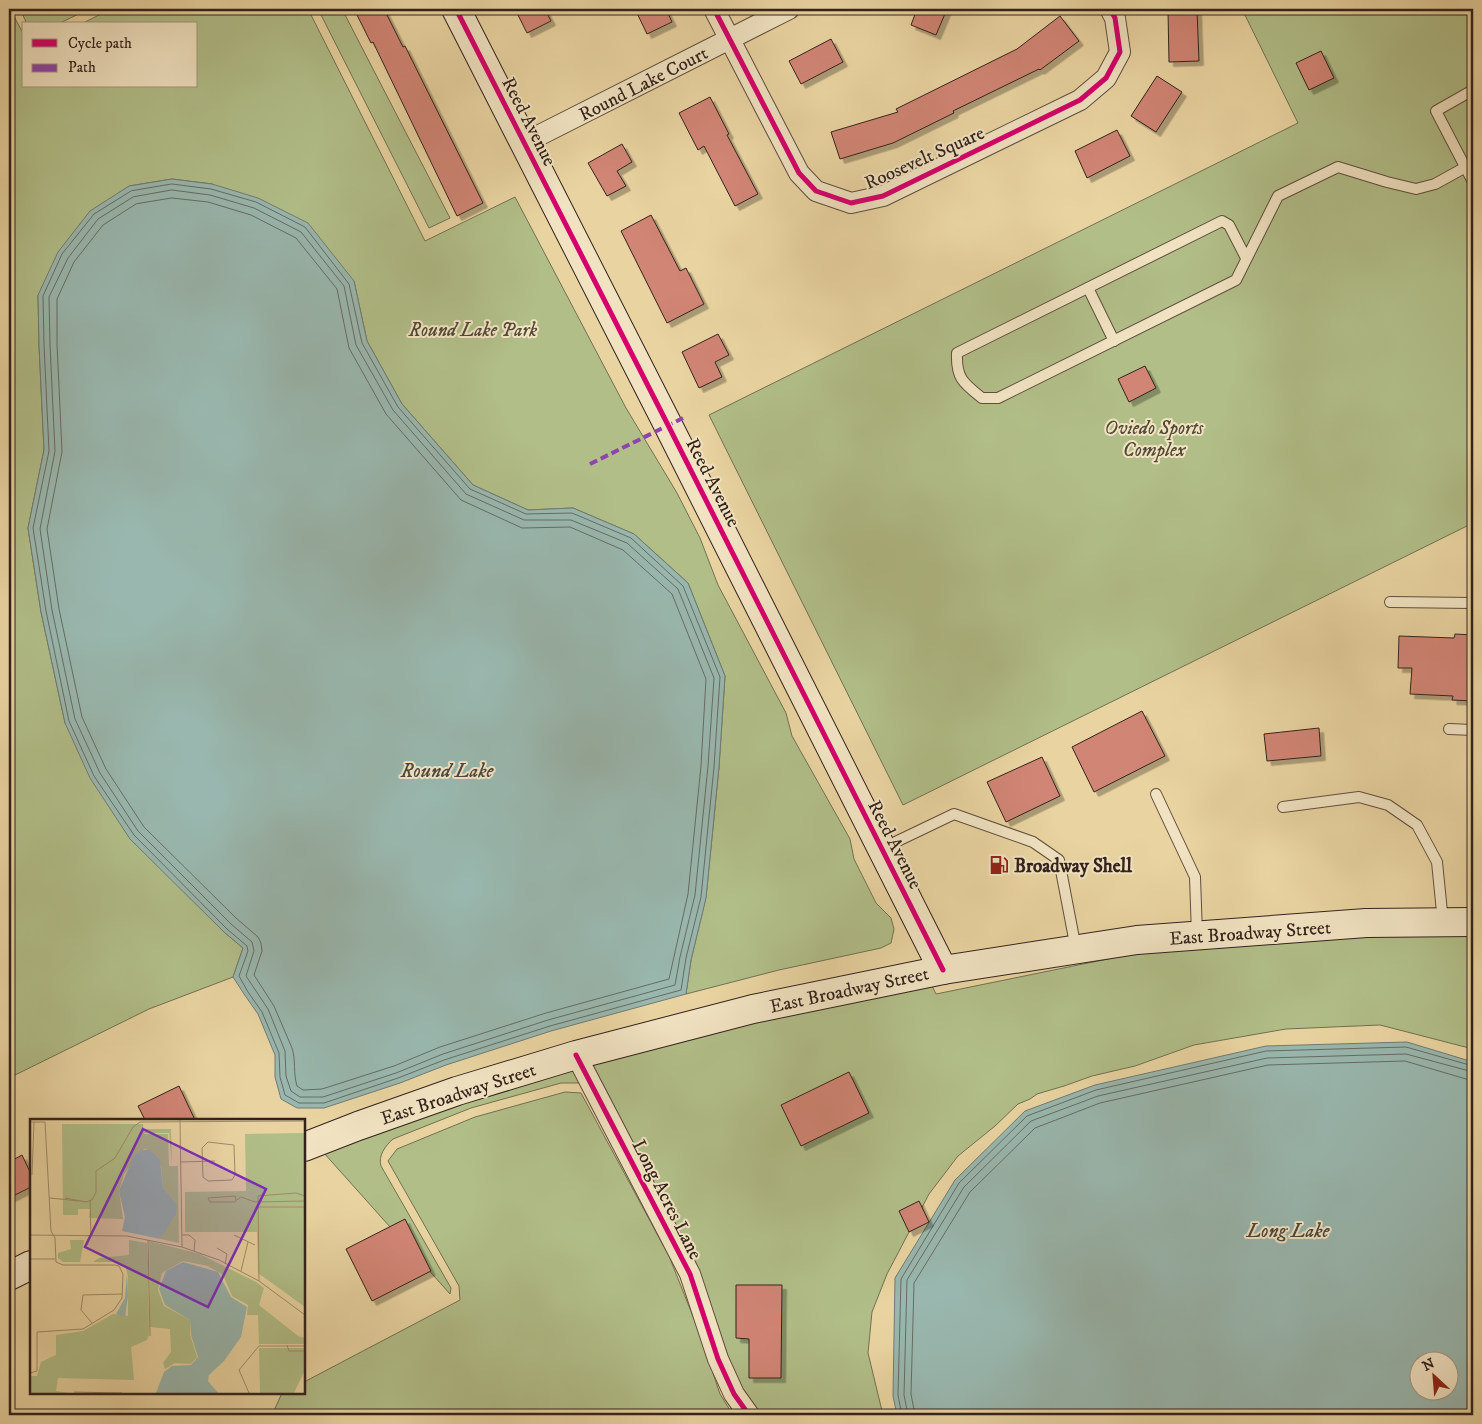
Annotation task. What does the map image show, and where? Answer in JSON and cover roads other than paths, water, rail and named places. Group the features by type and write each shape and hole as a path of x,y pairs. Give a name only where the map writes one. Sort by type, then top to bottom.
{"main road":[{"name":"Reed Avenue","path":"456,9 943,970"},
{"name":"East Broadway Street","path":"305,1147 457,1091 576,1055 753,1009 943,970 1137,940 1366,924 1473,922"},
{"path":"9,1276 30,1266"}],"street":[{"name":"Roosevelt Square","path":"714,9 799,173 816,191 851,204 883,196 1080,100 1106,78 1120,52 1115,18 1110,9"},
{"name":"Round Lake Court","path":"524,143 789,9"},
{"name":"Long Acres Lane","path":"576,1055 690,1274 718,1359 734,1394 749,1415"}],"lane":[{"path":"1473,90 1436,111 1469,165 1473,182"},
{"path":"1246,258 1229,225 1222,221 957,353 956,366 964,384 982,398 998,398 1236,280 1278,196 1338,167 1416,189 1435,184 1469,165"},
{"path":"1088,288 1114,341"},
{"path":"1390,602 1473,604"},
{"path":"1450,729 1473,730"},
{"path":"1156,794 1195,878 1197,936"},
{"path":"1284,807 1359,797 1388,806 1417,824 1437,862 1443,922"},
{"path":"882,848 954,814 1033,842 1059,860 1076,950"}],"water":[{"name":"Round Lake","path":"172,179 212,184 258,198 308,223 354,281 367,341 402,404 473,485 528,510 573,508 634,534 688,583 725,676 719,767 706,898 691,960 686,994 551,1031 446,1065 400,1083 324,1108 297,1108 281,1099 275,1077 275,1055 258,1014 233,977 243,948 224,932 130,839 90,778 65,723 41,612 28,528 44,450 38,295 58,252 90,211 129,186"},
{"name":"Long Lake","path":"1407,1042 1473,1062 1473,1415 897,1415 893,1396 895,1278 955,1180 1025,1111 1095,1085 1266,1046"}],"place":[{"name":"Broadway Shell","path":"999,865"}],"park label":[{"name":"Round Lake Park","path":"473,329"},
{"name":"Oviedo Sports Complex","path":"1154,438"}]}
